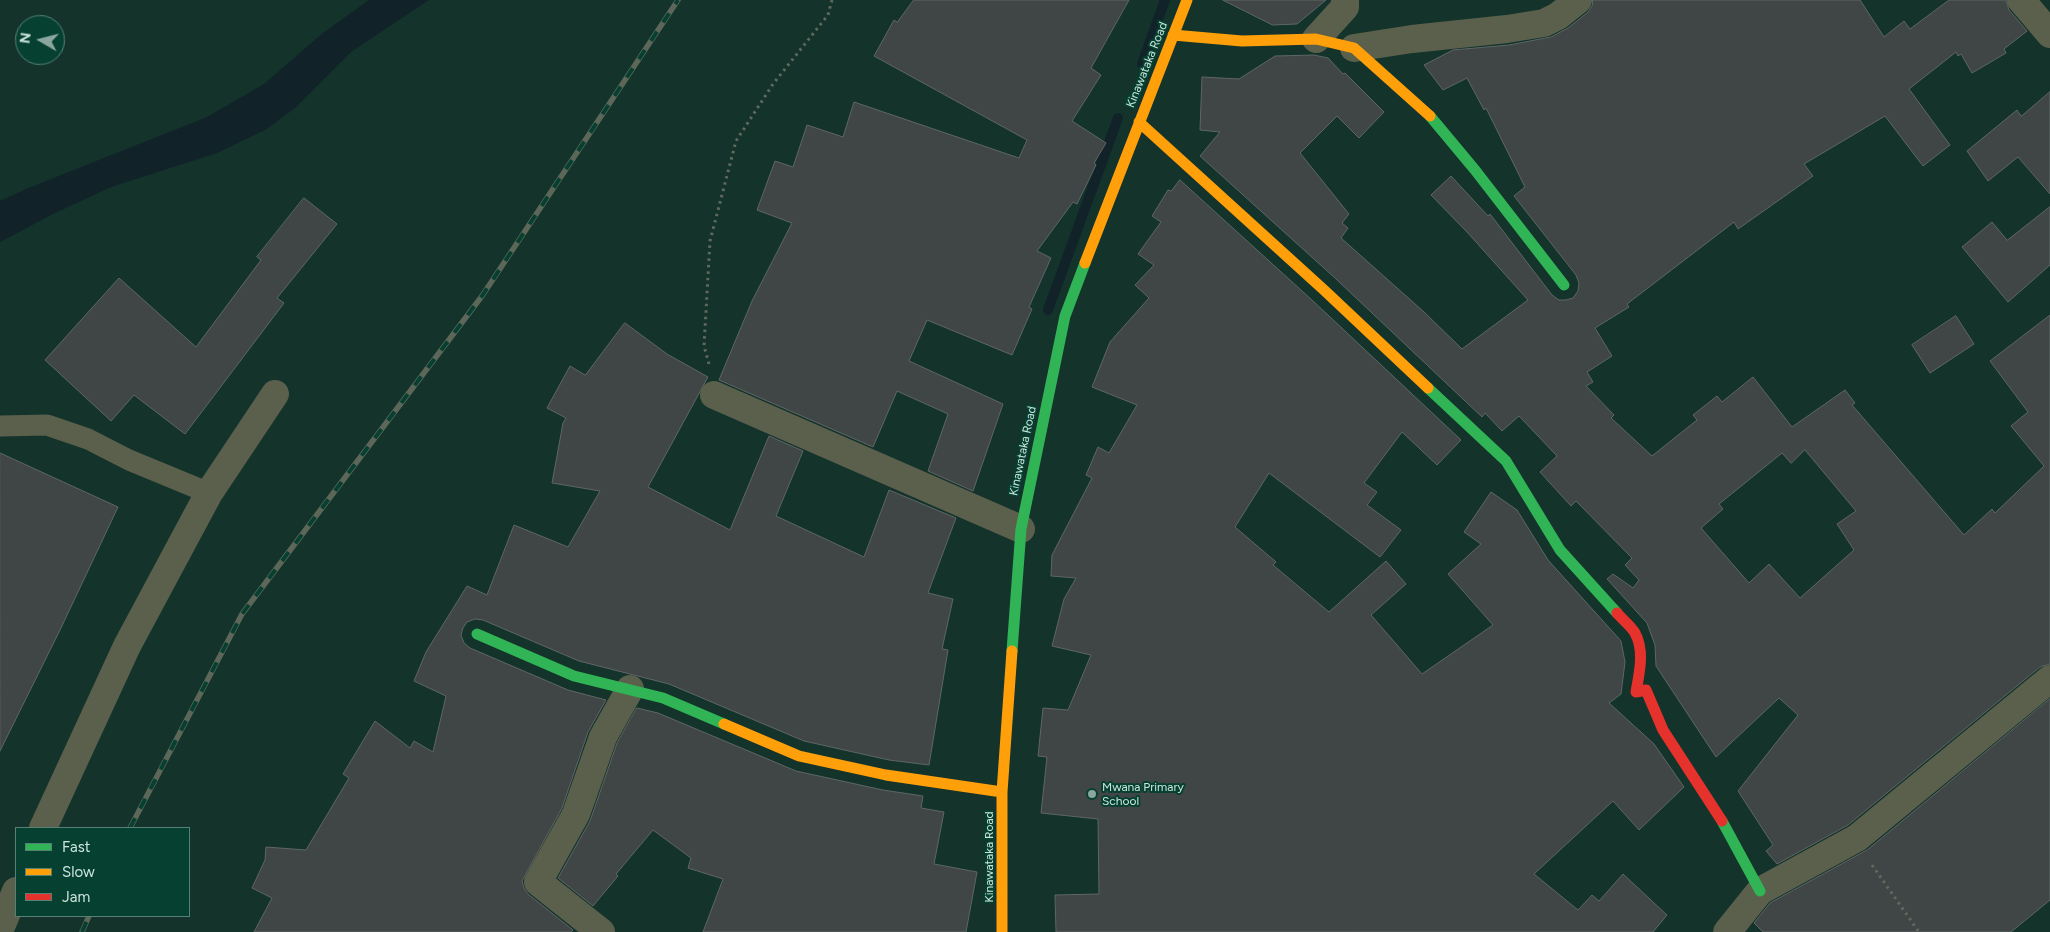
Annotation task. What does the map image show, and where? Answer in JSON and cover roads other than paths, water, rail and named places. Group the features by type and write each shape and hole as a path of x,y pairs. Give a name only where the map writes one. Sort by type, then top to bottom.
{"street":[{"name":"Kinawataka Road","path":"1002,932 1002,792 1021,529 1065,316 1187,0"},
{"path":"1316,39 1345,6 1345,0"},
{"path":"1173,35 1242,41 1316,39 1354,48 1544,23 1558,16 1578,0"},
{"path":"2021,0 2050,34"},
{"path":"1354,48 1429,115 1475,170 1564,285"},
{"path":"1139,122 1324,290 1506,461 1560,550 1635,633 1640,646 1641,660 1636,692 1646,690 1650,708 1664,733 1703,789 1733,839 1760,891"},
{"path":"43,827 127,646 209,493 276,394"},
{"path":"714,395 1021,529"},
{"path":"477,634 574,676 663,698 799,756 886,775 1002,792"},
{"path":"1727,932 1760,891 1857,838 2050,679"},
{"path":"601,932 538,882 576,814 603,737 630,689"},
{"path":"0,929 15,892"}],"lane":[{"path":"0,426 47,424 88,439 129,460 209,493"}],"water":[{"path":"369,0 429,0 351,52 296,107 267,129 217,153 111,187 53,214 0,242 0,201 207,117 264,84 323,33"}],"waterway":[{"path":"1142,64 1165,0"},
{"path":"1048,310 1118,118"}],"railway":[{"path":"131,827 242,614 482,296 678,0"},
{"path":"82,932 89,917"}],"place":[{"name":"Mwana Primary School","path":"1092,794"}]}
